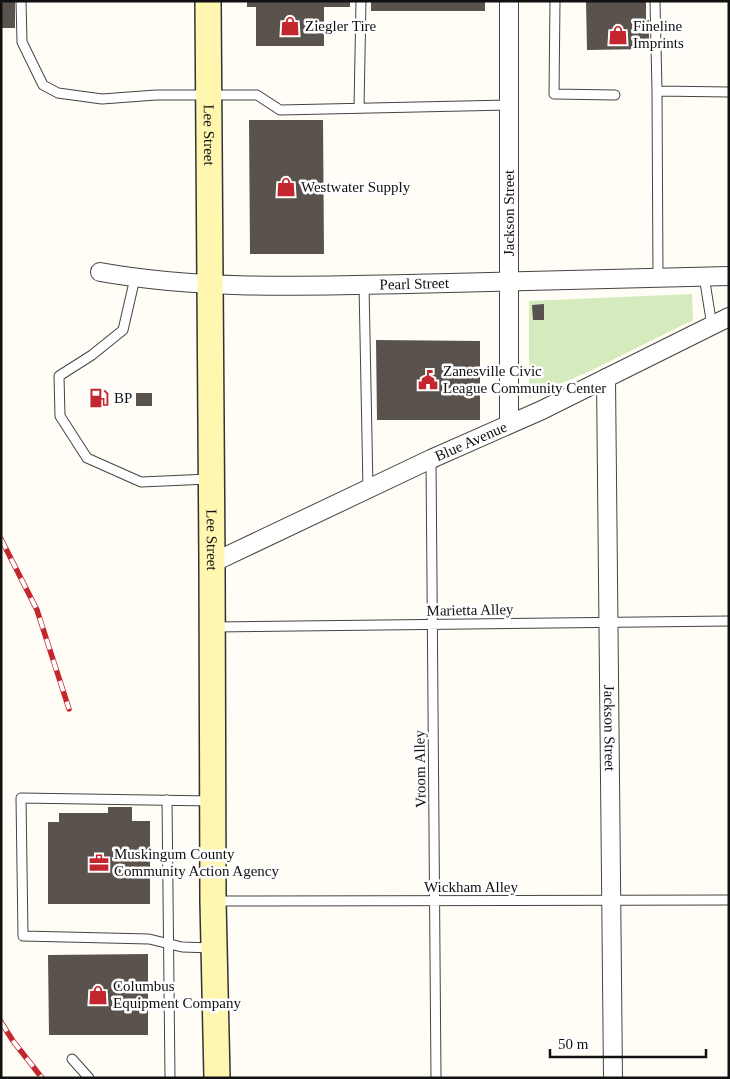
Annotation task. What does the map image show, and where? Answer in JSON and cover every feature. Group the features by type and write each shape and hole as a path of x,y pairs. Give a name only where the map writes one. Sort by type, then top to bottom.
{"street":[{"name":"Lee Street","path":"208,1 212,479 212,801 216,1078"},
{"name":"Jackson Street","path":"509,1 509,424"},
{"name":"Pearl Street","path":"100,272 135,278 210,285 364,285 729,276"},
{"name":"Blue Avenue","path":"212,563 368,489 542,410 729,317"},
{"name":"Jackson Street","path":"606,378 612,1078"}],"lane":[{"path":"21,1 22,42 43,85 58,93 102,99 156,95 209,94 257,96 280,110 509,105"},
{"path":"359,108 361,1"},
{"path":"555,1 554,94 615,95"},
{"path":"655,1 658,277"},
{"path":"657,91 729,92"},
{"path":"704,276 712,326"},
{"path":"135,278 123,330 92,355 59,376 60,416 87,458 141,482 212,479"},
{"path":"364,285 368,489"},
{"name":"Vroom Alley","path":"431,460 436,1078"},
{"name":"Marietta Alley","path":"212,627 729,621"},
{"path":"212,801 21,798 23,936 149,939 182,947 214,948"},
{"path":"167,800 170,1078"},
{"name":"Wickham Alley","path":"213,901 729,900"},
{"path":"72,1059 89,1078"}],"green space":[{"path":"692,294 693,320 592,370 529,398 529,301"}],"building":[{"path":"1,1 15,1 15,28 1,28"},
{"name":"Ziegler Tire","path":"247,1 350,1 350,7 324,7 324,46 256,46 256,7 247,7"},
{"path":"371,1 485,1 485,11 371,11"},
{"name":"Fineline Imprints","path":"586,1 646,1 646,21 649,20 649,49 587,50"},
{"name":"Westwater Supply","path":"249,120 323,120 324,254 250,254"},
{"path":"544,304 544,320 533,320 532,305"},
{"name":"Zanesville Civic League Community Center","path":"376,340 480,341 480,420 377,420"},
{"path":"136,393 152,393 152,406 136,406"},
{"name":"Muskingum County Community Action Agency","path":"108,807 132,807 132,821 150,821 150,904 48,904 48,822 59,822 59,813 108,813"},
{"name":"Columbus Equipment Company","path":"148,954 148,1035 49,1035 48,955"}],"railway":[{"path":"1,539 37,610 69,709"},
{"path":"1,1022 13,1041 42,1078"}],"place":[{"name":"Ziegler Tire","path":"290,26"},
{"name":"Fineline Imprints","path":"618,35"},
{"name":"Westwater Supply","path":"286,187"},
{"name":"Zanesville Civic League Community Center","path":"428,380"},
{"name":"BP","path":"99,398"},
{"name":"Muskingum County Community Action Agency","path":"99,863"},
{"name":"Columbus Equipment Company","path":"98,995"}]}
